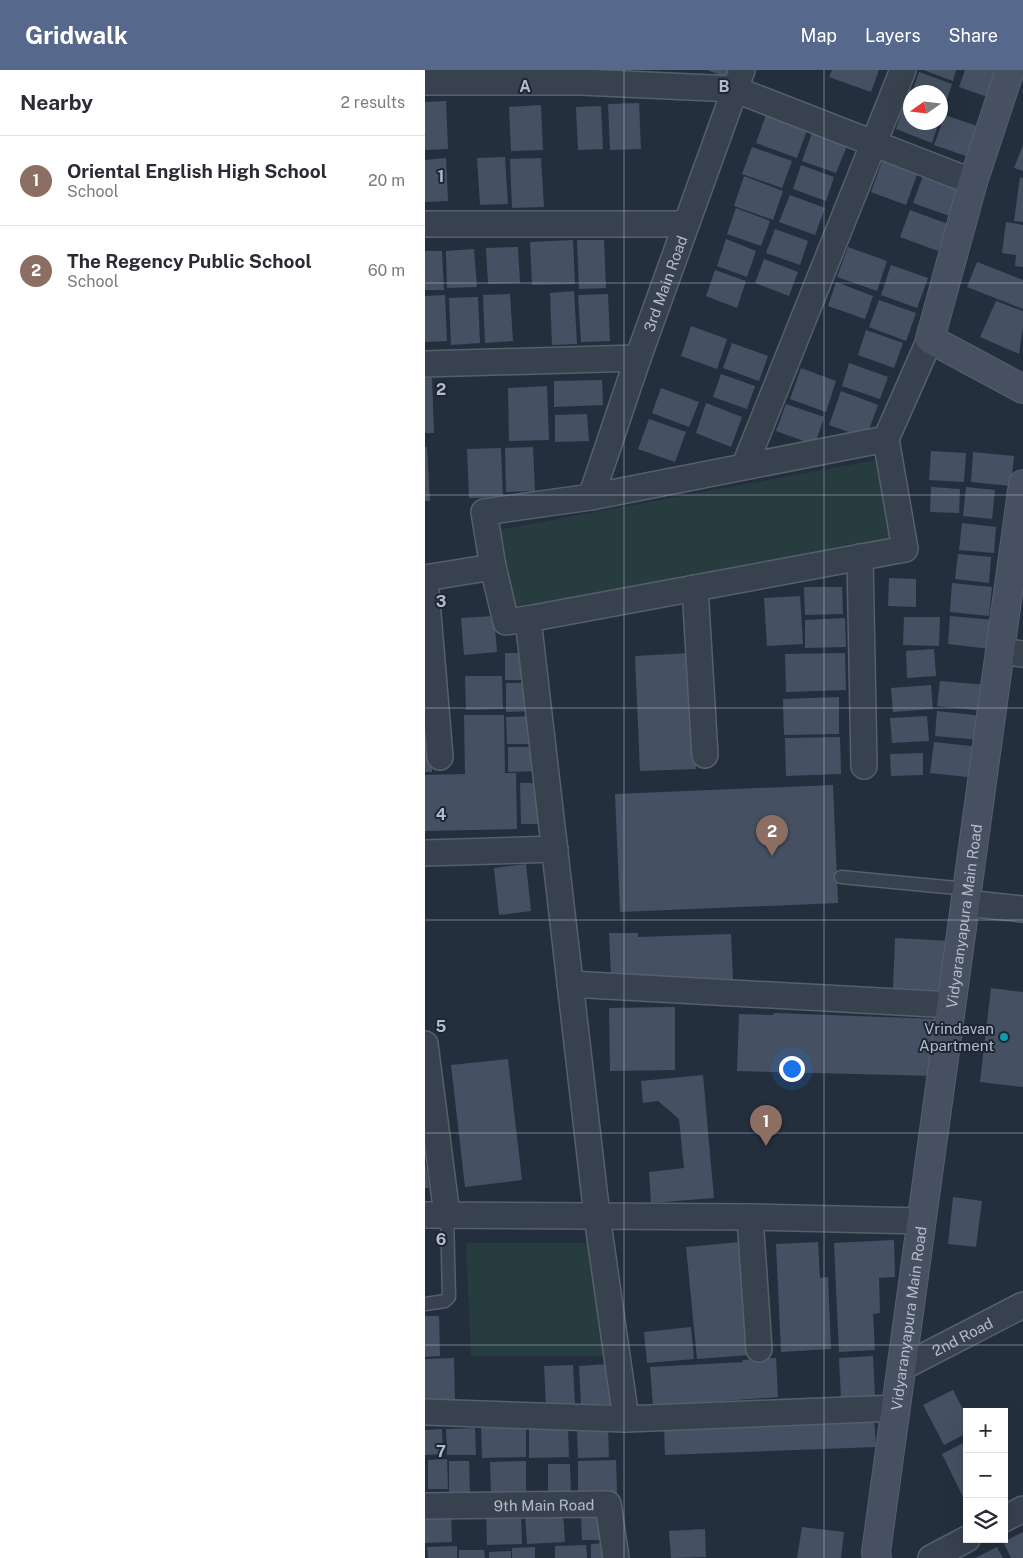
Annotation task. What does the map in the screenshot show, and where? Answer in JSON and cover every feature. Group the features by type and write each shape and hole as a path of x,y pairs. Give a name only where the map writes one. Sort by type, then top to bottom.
{"main road":[{"path":"1011,70 973,182 930,340 1023,389"},
{"name":"Vidyaranyapura Main Road","path":"877,1558 901,1368 966,896 1012,653 1023,484"}],"street":[{"path":"745,465 903,70"},
{"path":"425,82 584,76 738,80 875,144 973,182"},
{"name":"3rd Main Road","path":"591,497 638,358 738,80"},
{"path":"425,224 686,224"},
{"path":"886,439 745,465 591,497 484,512 505,622 528,620 905,549 886,439 930,340"},
{"path":"425,364 638,358"},
{"path":"860,557 864,766"},
{"path":"440,757 425,578 493,567"},
{"path":"695,588 705,755"},
{"path":"528,620 597,1216 626,1419"},
{"path":"425,853 555,849"},
{"path":"966,896 1023,909"},
{"path":"570,984 952,1005"},
{"path":"425,1044 436,1215 750,1217 922,1221"},
{"path":"750,1217 759,1349"},
{"name":"2nd Road","path":"901,1368 1023,1305"},
{"path":"425,1412 626,1419 896,1408"},
{"name":"9th Main Road","path":"425,1506 608,1504 616,1558"},
{"path":"1008,1517 1023,1509"},
{"path":"931,1558 963,1541"}],"lane":[{"path":"841,877 966,896"},
{"path":"425,1304 435,1304 445,1301 449,1297 436,1215"}],"green space":[{"path":"881,459 896,539 513,610 498,530"},
{"path":"466,1243 591,1243 610,1356 471,1356"}],"building":[{"path":"707,70 731,70 728,78"},
{"path":"832,70 879,70 871,92 829,77"},
{"path":"923,70 956,70 953,81"},
{"path":"965,70 996,70 993,99 959,87"},
{"path":"919,72 952,84 948,96 948,85 914,85"},
{"path":"446,101 448,149 425,150 425,102"},
{"path":"639,103 641,149 610,150 608,104"},
{"path":"541,105 543,150 511,151 509,107"},
{"path":"601,106 603,149 578,150 576,107"},
{"path":"903,107 903,130 936,130 932,143 896,129"},
{"path":"766,115 807,130 797,158 756,143"},
{"path":"948,116 977,126 966,156 934,145 940,130 948,130"},
{"path":"812,133 847,146 836,173 802,161"},
{"path":"1023,145 1023,171 1014,168"},
{"path":"752,147 792,161 782,188 742,174"},
{"path":"505,157 508,204 480,205 477,158"},
{"path":"446,158 448,201 425,202 425,160"},
{"path":"541,158 544,207 512,208 510,159"},
{"path":"883,159 918,172 906,205 871,192"},
{"path":"801,165 834,177 826,201 793,189"},
{"path":"924,173 962,187 952,217 913,203"},
{"path":"744,176 783,191 773,220 734,206"},
{"path":"1020,177 1023,178 1023,222 1014,221"},
{"path":"790,195 825,208 815,235 779,222"},
{"path":"736,208 770,221 761,246 727,234"},
{"path":"910,210 948,224 938,251 900,237"},
{"path":"1006,222 1023,225 1023,267 1015,266 1016,255 1002,253"},
{"path":"775,229 808,241 800,265 766,253"},
{"path":"726,239 756,251 747,277 717,266"},
{"path":"573,240 575,284 532,285 530,242"},
{"path":"577,240 604,240 606,288 579,289"},
{"path":"518,247 520,283 488,284 486,248"},
{"path":"848,247 887,261 877,291 837,277"},
{"path":"474,249 477,287 447,288 446,251"},
{"path":"425,251 442,251 444,290 425,290"},
{"path":"764,259 798,272 789,296 755,283"},
{"path":"977,262 1023,280 1023,309 967,287"},
{"path":"891,265 928,278 917,308 881,295"},
{"path":"715,270 746,281 737,308 706,296"},
{"path":"836,282 873,296 865,319 828,306"},
{"path":"574,291 577,344 552,345 550,293"},
{"path":"510,294 513,341 485,343 483,295"},
{"path":"608,294 610,341 581,342 578,295"},
{"path":"445,295 447,341 425,342 425,296"},
{"path":"478,297 480,343 451,345 449,298"},
{"path":"879,300 916,313 906,341 869,327"},
{"path":"996,301 1023,311 1019,354 980,337"},
{"path":"691,326 727,339 717,369 681,356"},
{"path":"866,330 903,343 894,368 858,355"},
{"path":"732,343 768,356 759,381 723,368"},
{"path":"849,363 888,377 880,399 842,386"},
{"path":"801,368 836,381 826,412 790,399"},
{"path":"721,374 755,386 747,409 713,397"},
{"path":"425,378 432,378 434,433 425,433"},
{"path":"602,380 603,405 554,407 554,381"},
{"path":"547,386 549,440 509,441 508,388"},
{"path":"661,388 699,402 689,427 652,413"},
{"path":"841,391 878,405 866,438 829,425"},
{"path":"706,403 742,417 731,447 696,433"},
{"path":"786,404 824,417 815,445 776,431"},
{"path":"587,414 589,441 555,442 555,415"},
{"path":"649,419 686,432 675,462 638,449"},
{"path":"425,447 427,447 430,501 425,501"},
{"path":"533,447 535,491 506,492 505,448"},
{"path":"501,448 503,497 469,498 467,449"},
{"path":"931,451 966,453 964,482 929,480"},
{"path":"973,452 1014,456 1011,486 971,482"},
{"path":"931,487 960,489 959,513 930,512"},
{"path":"966,487 995,490 992,519 963,516"},
{"path":"962,523 996,527 994,553 959,550"},
{"path":"958,554 991,557 989,583 955,579"},
{"path":"889,578 916,579 916,607 888,606"},
{"path":"952,583 992,587 989,616 950,612"},
{"path":"804,587 842,587 843,614 805,615"},
{"path":"800,596 803,644 767,646 764,598"},
{"path":"494,616 497,652 464,655 461,618"},
{"path":"950,616 994,620 991,649 948,644"},
{"path":"904,617 940,617 939,646 903,645"},
{"path":"845,618 846,647 805,648 805,620"},
{"path":"934,649 936,676 907,678 906,651"},
{"path":"505,653 529,653 529,680 505,680"},
{"path":"691,653 696,769 640,771 635,656"},
{"path":"845,653 846,690 786,692 785,654"},
{"path":"465,676 502,676 503,709 466,710"},
{"path":"940,681 987,685 984,711 937,706"},
{"path":"506,683 533,683 533,711 506,712"},
{"path":"931,685 933,709 893,712 891,688"},
{"path":"839,697 839,734 784,735 783,699"},
{"path":"937,711 983,716 981,740 935,736"},
{"path":"464,715 504,715 505,773 516,773 517,829 425,831 425,775 465,774"},
{"path":"533,716 534,744 507,744 506,717"},
{"path":"927,716 929,741 892,743 890,718"},
{"path":"840,737 841,774 786,776 785,738"},
{"path":"425,742 432,742 432,772 425,772"},
{"path":"934,742 980,747 977,778 930,773"},
{"path":"508,747 536,747 536,771 508,772"},
{"path":"923,753 923,775 891,776 890,754"},
{"path":"520,783 539,783 540,824 521,824"},
{"path":"833,785 838,903 620,912 615,794"},
{"path":"526,864 531,911 499,915 494,868"},
{"path":"609,933 638,933 638,937 731,934 733,979 639,979 639,974 611,975"},
{"path":"895,938 952,941 950,991 893,988"},
{"name":"Vrindavan Apartment","path":"991,988 1023,992 1023,1087 980,1082"},
{"path":"675,1007 675,1070 610,1071 609,1008"},
{"path":"774,1013 938,1019 937,1076 737,1071 739,1014 773,1015"},
{"path":"508,1059 522,1180 465,1187 451,1065"},
{"path":"703,1075 714,1198 651,1203 649,1172 684,1168 679,1119 658,1101 643,1103 641,1081"},
{"path":"426,1166 429,1188 425,1188"},
{"path":"953,1197 982,1201 976,1247 948,1244"},
{"path":"894,1240 895,1277 879,1278 880,1313 873,1314 875,1350 839,1352 834,1243"},
{"path":"740,1242 750,1355 697,1359 686,1247"},
{"path":"818,1242 820,1278 828,1277 831,1349 781,1352 776,1244"},
{"path":"425,1316 439,1316 440,1356 425,1357"},
{"path":"691,1327 694,1359 647,1363 644,1332"},
{"path":"873,1356 875,1396 841,1398 839,1358"},
{"path":"454,1358 455,1402 425,1403 425,1359"},
{"path":"776,1358 778,1397 653,1406 650,1367 743,1362 742,1360"},
{"path":"608,1364 611,1404 581,1405 579,1366"},
{"path":"573,1365 575,1405 546,1407 544,1366"},
{"path":"953,1390 963,1409 963,1435 944,1445 923,1405"},
{"path":"874,1417 876,1447 665,1455 664,1427"},
{"path":"481,1427 526,1427 526,1457 482,1458"},
{"path":"475,1428 476,1455 447,1455 446,1429"},
{"path":"568,1428 569,1457 529,1458 529,1429"},
{"path":"442,1429 443,1454 425,1455 425,1430"},
{"path":"608,1429 609,1457 578,1458 577,1430"},
{"path":"963,1443 963,1497 942,1454"},
{"path":"447,1459 448,1489 428,1489 428,1460"},
{"path":"616,1460 617,1493 578,1494 578,1461"},
{"path":"449,1461 469,1461 470,1493 449,1494"},
{"path":"526,1461 526,1495 491,1496 490,1462"},
{"path":"548,1464 570,1464 571,1493 548,1494"},
{"path":"521,1511 522,1544 487,1545 486,1513"},
{"path":"451,1512 452,1542 425,1543 425,1513"},
{"path":"602,1512 603,1540 582,1540 581,1513"},
{"path":"563,1513 565,1542 527,1544 525,1514"},
{"path":"802,1527 844,1532 841,1558 797,1558"},
{"path":"705,1529 706,1557 671,1558 669,1531"},
{"path":"1023,1532 1023,1558 1011,1558 1004,1543 1008,1543 1008,1540"},
{"path":"611,1543 611,1558 591,1558 591,1544"},
{"path":"586,1545 587,1558 555,1558 555,1546"},
{"path":"457,1546 457,1558 428,1558 427,1547"},
{"path":"535,1547 535,1558 512,1558 512,1548"},
{"path":"997,1547 1003,1558 975,1558"},
{"path":"459,1550 484,1550 485,1558 459,1558"},
{"path":"511,1551 511,1558 489,1558 489,1552"}],"place":[{"name":"The Regency Public School","path":"772,856"},
{"name":"Vrindavan Apartment","path":"1004,1037"},
{"name":"Oriental English High School","path":"766,1146"}]}
